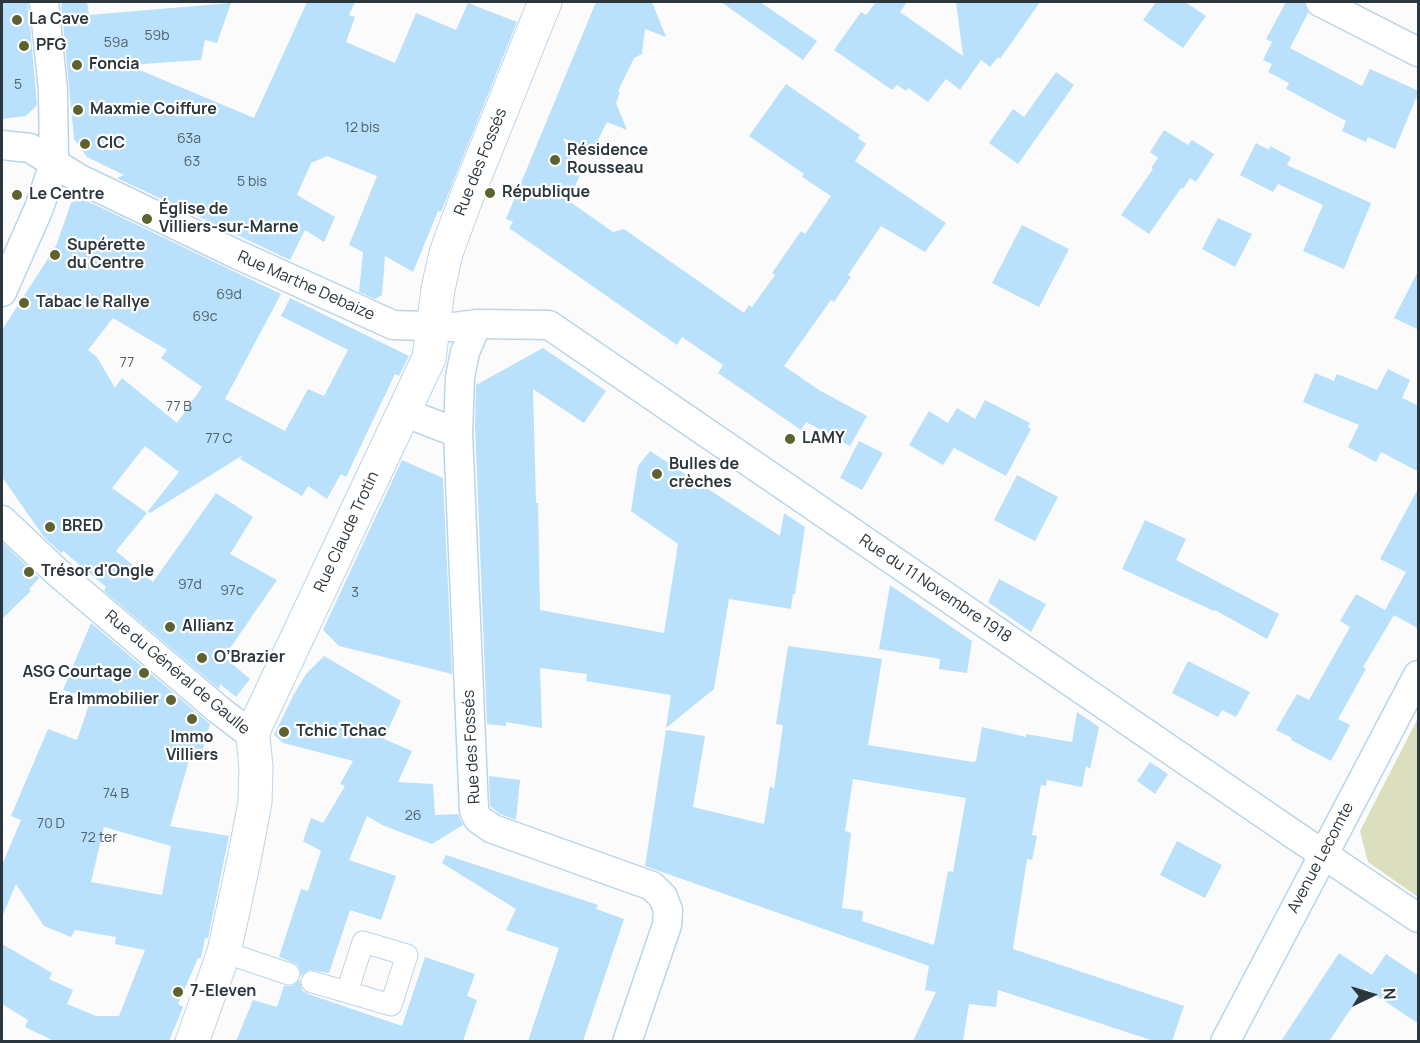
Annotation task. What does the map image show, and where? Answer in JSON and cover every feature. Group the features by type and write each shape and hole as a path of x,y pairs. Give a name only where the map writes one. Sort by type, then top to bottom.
{"main road":[{"name":"Rue des Fossés","path":"433,326 438,289 449,245 545,2"},
{"name":"Rue Claude Trotin","path":"253,736 258,719 278,681 429,358 433,326"},
{"name":"Rue du Général de Gaulle","path":"192,1041 224,952 255,802 256,768 253,736"}],"street":[{"path":"2,292 39,208 54,164 53,90 44,2"},
{"path":"1320,2 1419,52"},
{"name":"Rue Marthe Debaize","path":"2,145 30,148 78,178 236,254 393,325 433,326"},
{"name":"Rue des Fossés","path":"477,324 465,352 460,377 458,433 474,810 478,819 493,829 652,885 663,897 668,910 667,925 627,1041"},
{"name":"Rue du 11 Novembre 1918","path":"433,326 549,325 1419,918"},
{"path":"403,412 458,433"},
{"name":"Rue du Général de Gaulle","path":"2,520 57,572 219,710 253,736"},
{"name":"Avenue Lecomte","path":"1225,1041 1419,675"},
{"path":"224,952 289,974"},
{"path":"312,982 346,992"}],"green space":[{"path":"1418,718 1418,897 1368,862 1360,831"}],"building":[{"path":"2,2 28,2 37,105 26,116 2,119"},
{"path":"61,2 87,2 89,15 231,3 217,43 205,40 201,60 128,65 254,118 307,2 355,2 349,15 355,17 346,42 395,63 416,13 456,30 468,3 517,22 441,212 438,211 413,272 385,256 382,295 375,299 359,292 363,252 349,245 377,176 327,156 311,163 297,195 335,217 324,242 305,230 290,260 117,178 124,175 87,157 74,139"},
{"path":"596,2 652,2 666,37 645,29 642,54 634,58 618,91 620,92 616,103 627,130 607,122 593,150 563,138 579,177 569,201 613,232 624,229 744,313 749,305 752,307 775,275 772,273 801,231 805,234 831,196 802,177 804,174 749,136 786,84 860,135 858,138 866,144 855,161 946,223 925,252 881,226 848,275 851,277 834,302 831,300 784,366 819,390 867,416 850,446 806,422 801,430 718,373 723,365 682,337 677,345 509,228 513,222 506,219"},
{"path":"721,2 760,2 817,41 803,60"},
{"path":"876,2 907,2 900,12 963,56 956,2 1040,2 1000,59 998,57 990,67 981,60 960,90 946,79 928,102 908,88 906,91 897,85 892,90 834,50 861,12 866,15"},
{"path":"1156,2 1185,2 1206,16 1183,48 1143,20"},
{"path":"1286,2 1304,2 1308,13 1290,48 1362,86 1370,69 1419,91 1395,149 1368,137 1366,142 1342,131 1346,121 1286,89 1289,83 1268,72 1272,64 1263,60 1272,42 1266,39"},
{"path":"1056,72 1074,85 1018,164 989,143 1013,109 1024,117"},
{"path":"1164,130 1188,145 1192,140 1214,154 1196,182 1190,178 1183,189 1181,188 1149,234 1121,215 1153,169 1151,168 1158,158 1150,152"},
{"path":"1256,143 1269,150 1270,146 1291,157 1287,165 1371,203 1344,269 1303,251 1323,205 1278,184 1273,192 1240,175"},
{"path":"81,198 281,294 225,399 285,431 308,389 324,396 348,350 281,316 290,298 409,356 399,376 395,374 346,477 341,474 327,499 308,486 302,496 240,459 243,455 150,513 148,511 179,472 145,446 112,488 147,513 116,551 153,582 216,493 253,517 230,554 277,580 224,657 250,679 236,697 220,684 219,689 104,591 106,587 63,551 61,553 44,537 2,477 2,330 56,246 71,203","holes":["113,318 167,350 161,358 202,387 177,423 122,378 115,388 97,357 88,350"]},
{"path":"1218,218 1252,234 1235,267 1202,249"},
{"path":"1022,225 1069,249 1039,307 992,283"},
{"path":"1419,269 1419,330 1394,318"},
{"path":"543,348 606,391 584,423 533,389 540,610 664,633 678,544 631,511 638,466 650,451 780,536 784,513 805,527 791,609 729,599 714,689 666,728 671,695 586,681 587,674 540,668 542,728 506,722 506,726 487,724 475,426 476,385"},
{"path":"1388,369 1410,380 1402,398 1419,406 1419,472 1381,452 1376,462 1348,447 1359,425 1303,402 1315,373 1334,381 1337,374 1377,390"},
{"path":"985,400 1030,423 1028,427 1031,429 1006,476 954,448 943,465 909,445 929,411 948,423 957,408 975,419"},
{"path":"859,441 883,453 862,490 840,478"},
{"path":"402,460 443,478 452,674 339,646 323,630"},
{"path":"1017,475 1058,497 1035,541 994,520"},
{"path":"1419,487 1419,629 1385,610 1406,572 1380,559"},
{"path":"1145,520 1186,539 1176,560 1279,614 1267,639 1215,610 1122,569"},
{"path":"2,542 39,578 29,589 31,591 2,619"},
{"path":"999,579 1046,604 1031,632 988,602"},
{"path":"890,585 972,641 967,673 939,669 940,659 879,649"},
{"path":"1356,594 1394,615 1363,667 1366,669 1338,719 1350,725 1331,761 1276,730 1297,694 1309,700 1350,627 1340,621"},
{"path":"91,623 210,724 202,752 192,750 170,826 229,836 208,938 205,938 201,958 198,958 178,1004 183,1007 169,1041 54,1041 25,1027 28,1020 2,1004 2,944 52,973 49,979 73,990 67,1004 96,1016 119,1016 145,950 115,944 116,937 75,930 71,937 44,926 16,884 2,917 2,865 21,820 11,816 48,729 77,740 91,699 63,690","holes":["104,827 171,846 162,895 91,882"]},
{"path":"788,646 882,659 868,745 973,762 976,761 982,727 1026,737 1026,734 1072,742 1077,712 1099,727 1090,769 1086,766 1082,787 1047,780 1046,786 1041,785 1032,835 1037,836 1032,860 1027,859 1013,949 1184,1006 1172,1041 1154,1041 998,990 996,1007 969,1004 963,1041 913,1041 936,992 925,990 929,966 645,866 666,730 705,736 693,807 764,824 770,786 774,789 783,725 776,724","holes":["853,779 966,798 953,872 948,871 934,945 862,921 863,911 842,908 851,833 845,831"]},
{"path":"324,656 401,701 384,739 412,751 398,782 433,784 435,815 458,814 463,825 432,844 382,825 367,816 349,860 396,876 381,920 350,910 329,973 309,970 301,976 298,965 279,957 301,889 308,891 321,851 303,841 311,818 323,823 345,786 340,784 353,761 283,743 274,735 306,674"},
{"path":"1188,661 1250,692 1236,717 1222,710 1218,717 1172,693"},
{"path":"1150,762 1168,774 1155,794 1137,781"},
{"path":"489,776 520,780 516,820 500,814 490,806"},
{"path":"1177,841 1222,865 1205,898 1160,875"},
{"path":"446,855 598,905 596,909 624,919 583,1041 528,1041 559,948 506,930 516,909 442,863"},
{"path":"1339,953 1372,975 1386,954 1419,976 1419,1024 1365,988 1329,1041 1281,1041"},
{"path":"425,957 475,974 467,996 477,1000 463,1041 236,1041 253,1000 277,1007 284,986 292,986 300,980 302,990 308,994 402,1026"}],"place":[{"name":"La Cave","path":"17,20"},
{"name":"PFG","path":"24,46"},
{"name":"Foncia","path":"77,65"},
{"name":"Maxmie Coiffure","path":"78,110"},
{"name":"CIC","path":"85,144"},
{"name":"Résidence Rousseau","path":"555,160"},
{"name":"République","path":"490,193"},
{"name":"Le Centre","path":"17,195"},
{"name":"Église de Villiers-sur-Marne","path":"147,219"},
{"name":"Supérette du Centre","path":"55,255"},
{"name":"Tabac le Rallye","path":"24,303"},
{"name":"LAMY","path":"790,439"},
{"name":"Bulles de crèches","path":"657,474"},
{"name":"BRED","path":"50,527"},
{"name":"Trésor d'Ongle","path":"29,572"},
{"name":"Allianz","path":"170,627"},
{"name":"O’Brazier","path":"202,658"},
{"name":"ASG Courtage","path":"144,673"},
{"name":"Era Immobilier","path":"171,700"},
{"name":"Immo Villiers","path":"192,719"},
{"name":"Tchic Tchac","path":"284,732"},
{"name":"7-Eleven","path":"178,992"}]}
